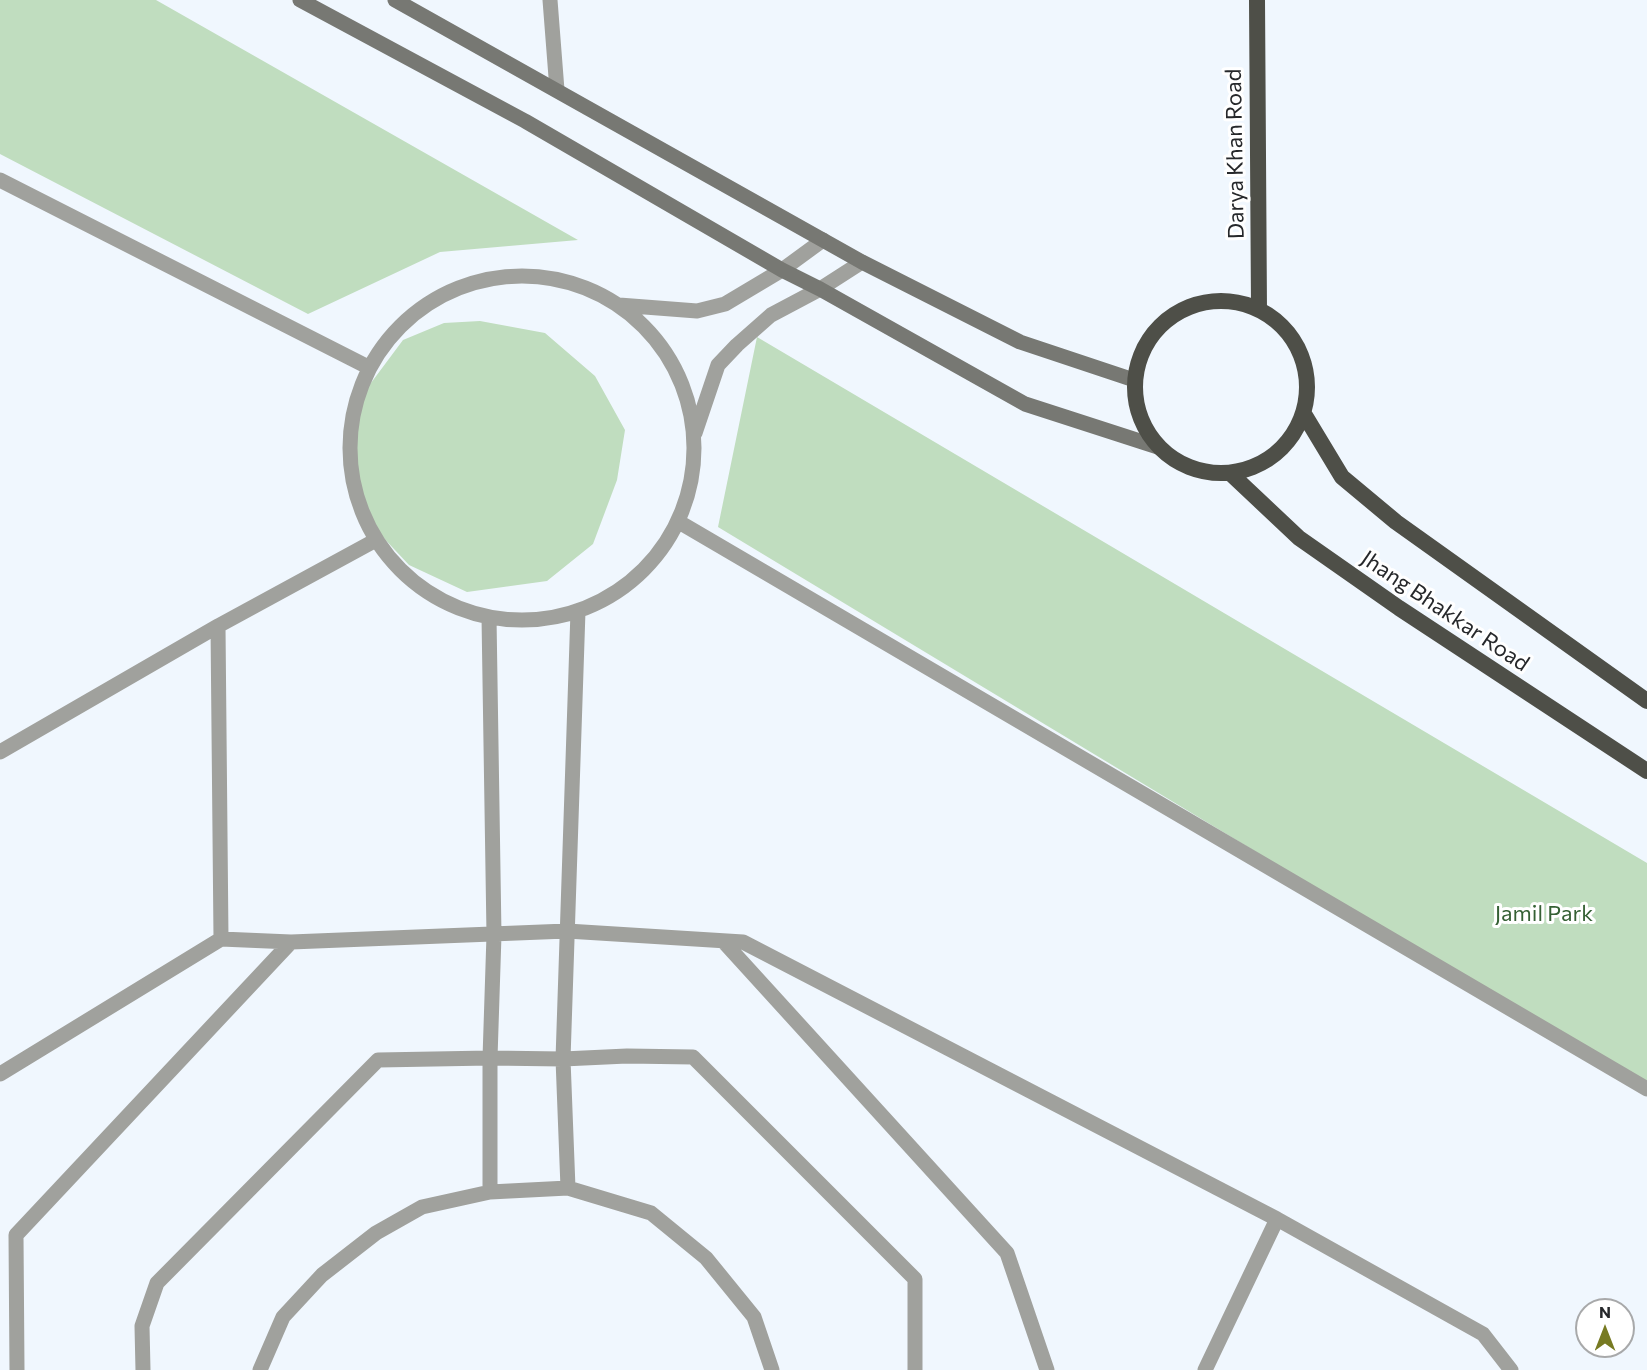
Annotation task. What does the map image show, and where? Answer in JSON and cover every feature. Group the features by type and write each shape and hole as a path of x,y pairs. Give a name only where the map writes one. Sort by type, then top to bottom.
{"highway":[{"name":"Darya Khan Road","path":"1257,0 1259,309"},
{"path":"1204,301 1232,301 1259,309 1280,322 1296,342 1306,364 1309,389 1304,414 1293,436 1276,454 1254,467 1230,473 1204,472 1179,463 1158,447 1144,427 1136,404 1134,380 1141,353 1156,329 1178,311 1204,301"},
{"name":"Jhang Bhakkar Road","path":"1304,414 1342,477 1396,522 1647,701"},
{"name":"Jhang Bhakkar Road","path":"1230,473 1299,538 1399,608 1647,771"}],"main road":[{"path":"300,0 525,121 782,270 1025,404 1158,447"},
{"path":"396,0 862,262 1020,342 1134,380"}],"street":[{"path":"550,0 557,90"},
{"path":"0,180 369,367"},
{"path":"619,305 697,311 725,304 782,270 823,240"},
{"path":"695,433 683,384 657,339 619,305 576,283 528,275 480,280 435,298 397,328 369,367 353,409 349,454 357,499 376,540 406,576 445,602 489,617 519,620 549,618 578,611 619,591 653,560 679,522 693,479 695,433 718,365 771,315 820,289 862,262"},
{"path":"679,522 1647,1089"},
{"path":"0,752 218,626 376,540"},
{"path":"568,1188 563,1059 578,611"},
{"path":"489,617 494,935 490,1058 490,1192"},
{"path":"218,626 221,939"},
{"path":"0,1074 221,939 291,942 567,931 743,942 1276,1219 1483,1334 1511,1370"},
{"path":"723,941 1007,1253 1047,1370"},
{"path":"17,1370 16,1235 291,942"},
{"path":"143,1370 142,1326 157,1283 378,1060 563,1059 627,1056 693,1057 915,1278 915,1370"},
{"path":"260,1370 283,1317 322,1275 367,1240 422,1208 490,1192 568,1188 651,1212 706,1258 754,1317 772,1370"},
{"path":"1205,1370 1276,1219"}],"green space":[{"path":"0,0 156,0 578,240 440,252 308,314 0,154"},
{"path":"480,321 545,333 595,376 625,430 617,480 593,544 547,581 467,592 409,565 364,517 345,459 356,403 403,340 444,323"},
{"name":"Jamil Park","path":"757,337 1647,863 1647,1088 718,527"}]}
